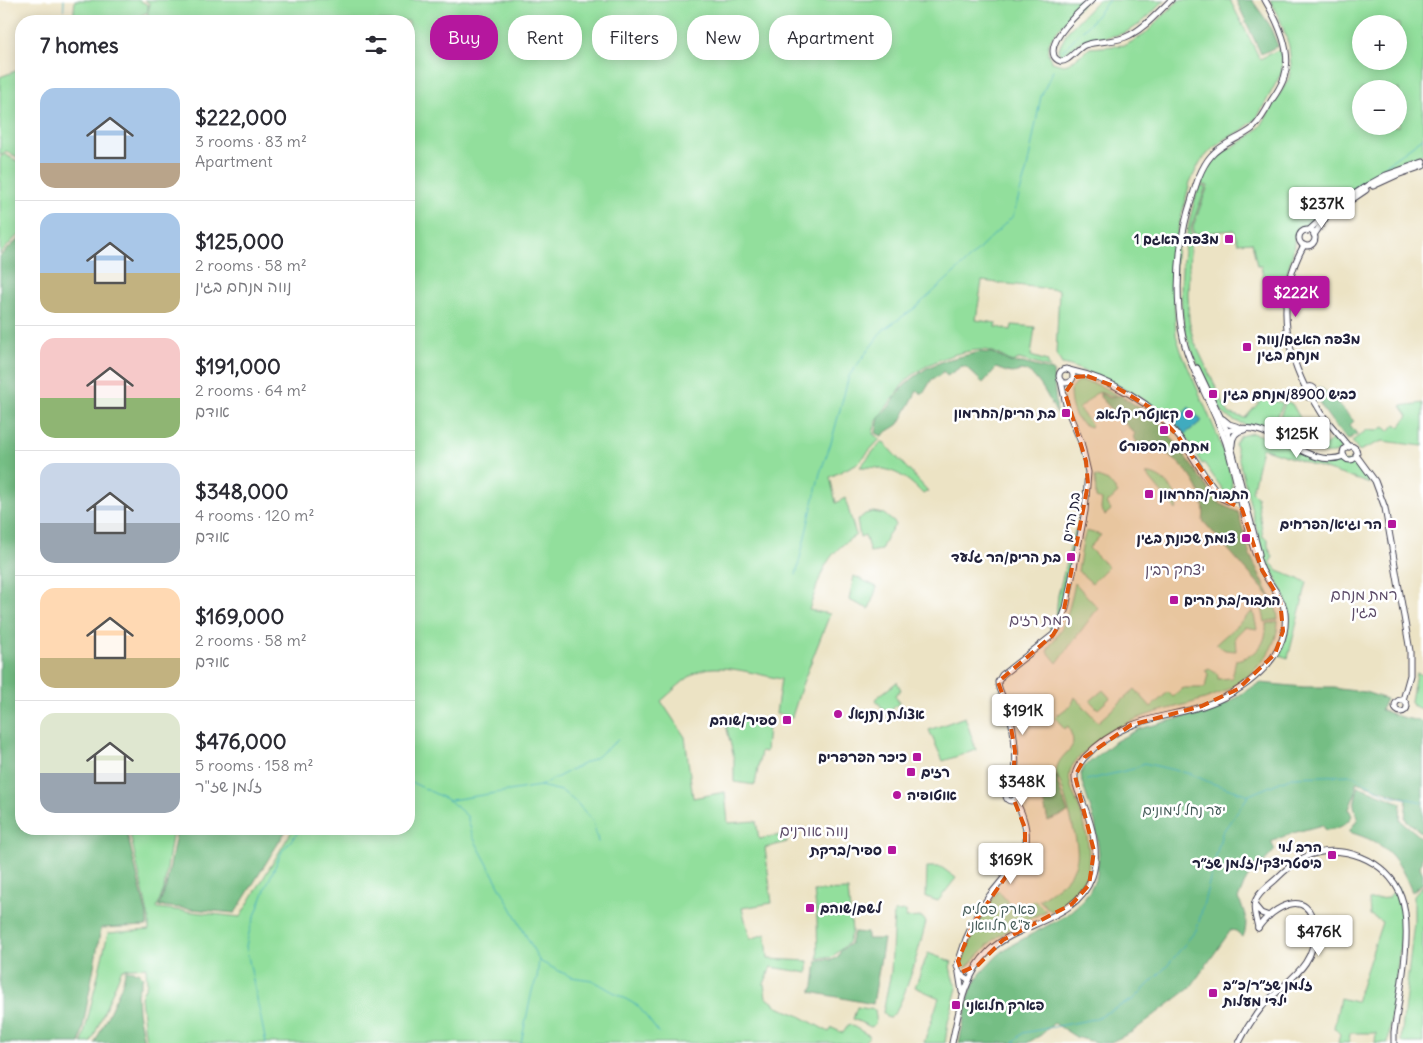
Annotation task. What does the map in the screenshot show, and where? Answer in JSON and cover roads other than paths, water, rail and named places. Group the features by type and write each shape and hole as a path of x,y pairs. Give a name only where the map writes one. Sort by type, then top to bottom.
{"street":[{"path":"1092,0 1058,37 1054,49 1057,60 1066,60 1076,50 1085,45 1118,40 1130,36 1171,0"},
{"path":"952,1043 962,997 978,965 997,944 1016,932 1064,909 1079,898 1088,885 1094,870 1094,851 1091,827 1075,783 1079,764 1109,737 1131,725 1202,706 1228,695 1249,682 1275,654 1283,631 1285,613 1276,592 1262,570 1252,543 1243,497 1236,481 1225,432 1190,360 1180,324 1179,274 1182,235 1201,172 1215,152 1243,135 1258,123 1285,77 1285,47 1277,24 1265,0"},
{"path":"1304,245 1301,242 1300,236 1303,232 1308,231 1333,208 1386,175 1423,162"},
{"path":"1304,245 1312,245 1315,240 1314,235 1329,215 1353,198 1384,180 1423,166"},
{"path":"1308,231 1314,235"},
{"path":"1304,245 1290,279 1286,301 1290,350 1306,389 1306,395 1312,397 1324,418 1349,447 1354,448 1356,455 1375,480 1385,508 1410,651 1410,675 1403,700"},
{"path":"1180,324 1186,345 1217,408 1226,422 1271,434 1320,458 1334,459 1344,456"},
{"path":"1087,376 1079,376 1070,382 1064,383 1060,376 1061,372 1069,370 1087,376 1114,386 1141,400 1178,436 1225,500 1239,506 1245,513"},
{"path":"1064,397 1065,389 1073,374 1069,370"},
{"name":"בת הרים","path":"957,968 966,939 978,913 990,894 1021,857 1025,849 1025,828 1018,805 1014,800 1009,801 1006,797 1012,791 1016,778 1015,752 1008,710 998,687 998,682 1002,675 1053,635 1060,625 1066,608 1085,511 1088,484 1085,455 1067,409 1061,380"},
{"path":"1306,389 1311,387 1315,389 1315,394 1312,397"},
{"path":"1217,408 1232,450 1262,570"},
{"path":"1225,432 1245,428"},
{"path":"1232,450 1232,439 1236,433 1241,430 1252,429"},
{"path":"1344,456 1343,451 1349,447"},
{"path":"1344,456 1350,460 1356,455"},
{"path":"1225,500 1233,496 1236,490 1236,481"},
{"path":"1225,500 1243,497"},
{"path":"1239,1043 1261,1008 1294,979 1304,965 1314,945 1314,928 1311,913 1303,904 1294,903 1286,905 1269,916 1258,928 1254,904 1265,888 1288,868 1305,857 1334,852 1354,855 1369,860 1385,872 1401,895 1406,921 1406,941 1394,1034 1395,1043"},
{"path":"1256,901 1259,911 1269,916"},
{"path":"957,968 965,973 978,965"},
{"path":"957,968 963,977 969,980"},
{"path":"957,968 962,984 962,997"}],"water":[{"name":"קאנטרי קלאב","path":"1189,407 1202,421 1185,434 1175,422"}],"waterway":[{"path":"63,15 64,0"},
{"path":"1062,51 1091,22 1109,0"},
{"path":"796,575 820,473 831,443 849,376 883,330 915,308 1013,216 1027,169 1041,96 1053,71"},
{"path":"1324,210 1423,138"},
{"path":"451,800 540,786 595,758 618,740"},
{"path":"1087,780 1133,769 1144,763 1191,774 1211,783 1249,795"},
{"path":"1013,1043 1023,1033 1094,1019 1134,999 1168,965 1197,929 1222,833 1249,795 1292,777 1352,775 1385,794 1423,802"},
{"path":"415,784 450,801 467,816 473,837 539,960 537,978 532,991 521,1043"},
{"path":"540,786 562,791 577,803 593,821 598,842"},
{"path":"266,1043 246,946 250,929 282,851 296,835"},
{"path":"539,961 571,977 592,980 638,1006 659,1033"}],"place":[{"name":"מצפה האגם 1","path":"1229,239"},
{"name":"מצפה האגם/נווה מנחם בגין","path":"1247,347"},
{"name":"כביש 8900/מנחם בגין","path":"1213,394"},
{"name":"בת הרים/החרמון","path":"1066,413"},
{"name":"קאנטרי קלאב","path":"1189,414"},
{"name":"מתחם הספורט","path":"1164,430"},
{"name":"התבור/החרמון","path":"1149,494"},
{"name":"הר וגיא/הפרחים","path":"1392,524"},
{"name":"צומת שכונת בגין","path":"1246,538"},
{"name":"בת הרים/הר גלעד","path":"1071,557"},
{"name":"התבור/בת הרים","path":"1174,600"},
{"name":"אצולת נתנאל","path":"838,714"},
{"name":"ספיר/שוהם","path":"787,720"},
{"name":"כיכר הפרפרים","path":"917,757"},
{"name":"רזים","path":"911,772"},
{"name":"אוטופיה","path":"897,795"},
{"name":"ספיר/ברקת","path":"892,850"},
{"name":"הרב לוי ביסטריצקי/זלמן שז״ר","path":"1332,855"},
{"name":"לשם/שוהם","path":"810,908"},
{"name":"זלמן שז״ר/כ״ב ילדי מעלות","path":"1213,993"},
{"name":"פארק חלואני","path":"956,1005"}],"district":[{"name":"יצחק רבין","path":"1175,570"},
{"name":"רמת מנחם בגין","path":"1364,604"},
{"name":"רמת רזים","path":"1040,620"},
{"name":"נווה אורנים","path":"814,831"}],"park label":[{"name":"יער נחל לימונים","path":"1184,810"},
{"name":"פארק פסלים ע\"ש חלוואני","path":"999,918"}]}
